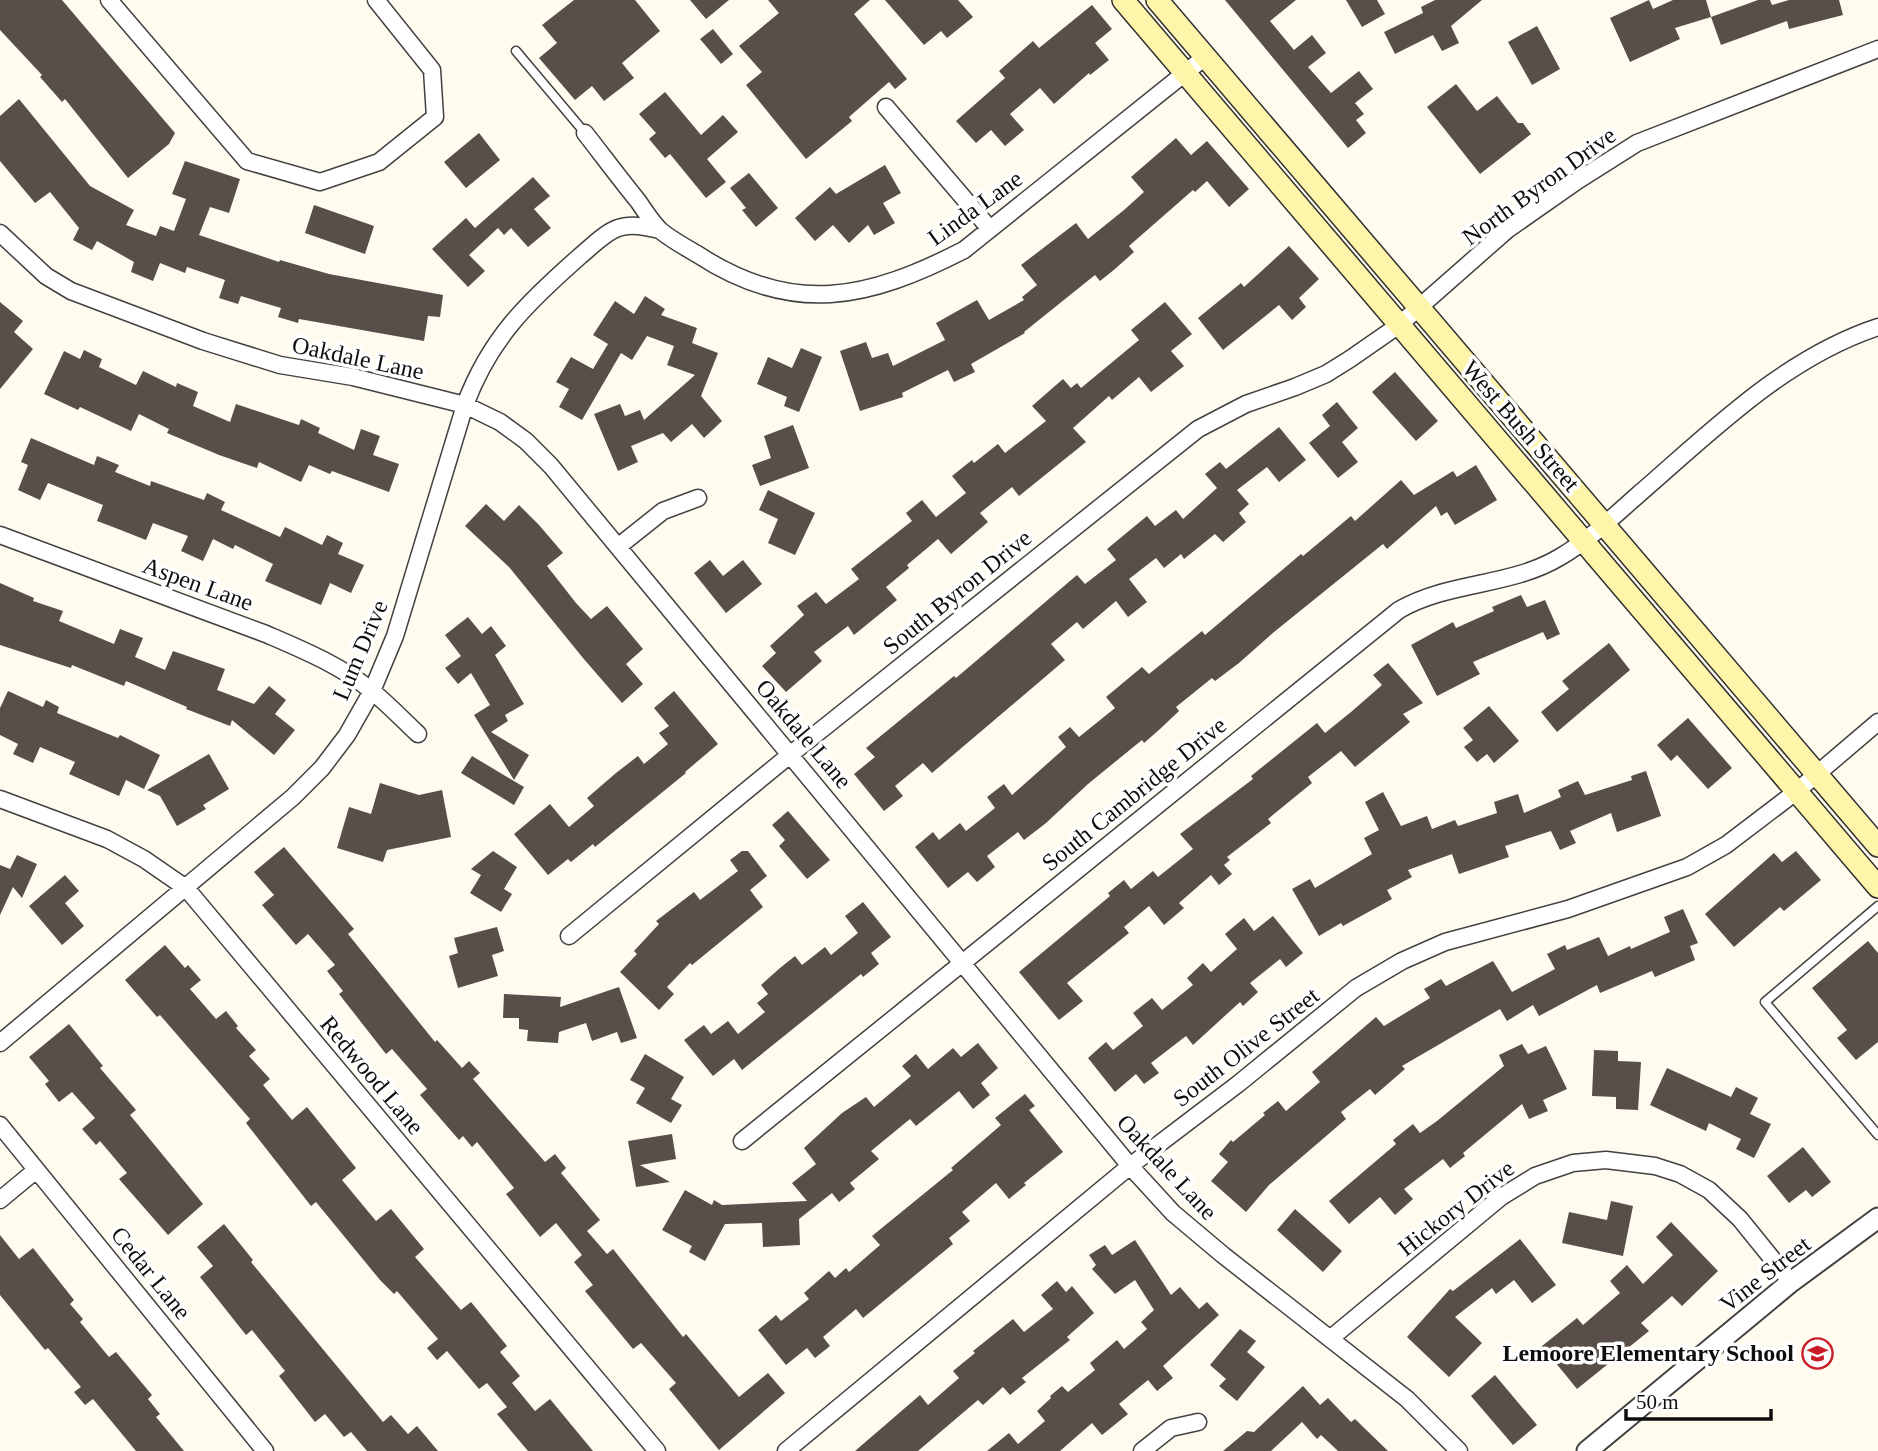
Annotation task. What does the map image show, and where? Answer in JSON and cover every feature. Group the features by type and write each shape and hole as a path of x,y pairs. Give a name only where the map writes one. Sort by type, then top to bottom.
{"main road":[{"name":"West Bush Street","path":"1123,0 1878,887"},
{"name":"West Bush Street","path":"1157,0 1878,846"}],"street":[{"path":"109,0 247,161 320,182 379,162 435,117 432,70 376,0"},
{"name":"North Byron Drive","path":"1399,325 1507,230 1637,143 1878,49"},
{"name":"Linda Lane","path":"585,134 660,230 717,267 759,286 806,295 841,295 877,287 926,270 964,250 1205,57"},
{"path":"886,107 990,229"},
{"name":"Lum Drive","path":"0,1043 293,797 322,768 347,735 372,691 395,636 466,405 487,357 533,297 599,240 618,228 640,225 660,230"},
{"name":"Oakdale Lane","path":"0,233 46,276 71,291 203,341 280,365 353,377 466,405 500,422 526,441 551,466 619,546 1130,1166 1173,1213 1407,1399 1459,1451"},
{"name":"South Byron Drive","path":"569,936 791,754 1198,429 1246,404 1326,374 1399,325"},
{"name":"South Cambridge Drive","path":"742,1141 1399,610 1416,600 1441,591 1511,578 1562,556 1604,524 1747,400 1773,381 1858,333 1878,327"},
{"path":"619,546 663,511 698,498"},
{"name":"Aspen Lane","path":"0,535 266,634 338,668 372,691 418,734"},
{"name":"South Olive Street","path":"786,1451 1130,1166 1238,1084 1356,988 1402,961 1445,942 1568,909 1688,867 1726,845 1797,791 1878,722"},
{"name":"Redwood Lane","path":"0,799 107,839 145,859 186,888 657,1451"},
{"name":"Cedar Lane","path":"0,1125 265,1451"},
{"name":"Hickory Drive","path":"1331,1338 1502,1197 1535,1176 1573,1163 1606,1160 1655,1166 1680,1174 1709,1190 1740,1219 1791,1282"},
{"path":"0,1200 35,1171"},
{"name":"Vine Street","path":"1587,1451 1791,1282 1878,1218"},
{"path":"1142,1451 1171,1428 1198,1422"}],"lane":[{"path":"516,51 585,134"},
{"path":"1878,906 1765,1002 1878,1135"}],"building":[{"path":"0,0 62,0 175,133 169,144 128,178 65,99 62,102 40,77 42,75 0,30"},
{"path":"574,0 635,0 660,31 622,63 634,78 604,101 592,86 575,100 539,58 557,43 542,25"},
{"path":"690,0 729,0 706,19"},
{"path":"768,0 870,0 854,14 907,79 895,89 889,82 849,117 852,121 806,159 746,85 762,72 739,46 779,13"},
{"path":"885,0 958,0 973,17 947,38 941,31 924,45"},
{"path":"1225,0 1296,0 1270,21 1294,50 1312,35 1326,53 1308,67 1331,93 1359,71 1373,89 1355,103 1364,114 1356,120 1366,133 1348,148"},
{"path":"1346,0 1377,0 1385,14 1362,27"},
{"path":"1435,0 1482,0 1451,26 1459,43 1442,51 1433,35 1395,54 1384,32 1423,13 1421,7"},
{"path":"1649,0 1653,9 1673,0 1706,0 1711,17 1675,28 1680,39 1630,62 1610,18"},
{"path":"1758,0 1770,0 1772,5 1789,0 1839,0 1843,15 1789,29 1787,21 1721,45 1711,17"},
{"path":"1092,5 1112,29 1095,43 1109,60 1090,75 1089,73 1054,104 1040,88 1010,114 1024,130 1005,146 991,130 976,143 956,121 1005,78 999,71 1033,41 1039,48"},
{"path":"1537,26 1560,69 1532,85 1508,42"},
{"path":"713,29 733,54 721,64 700,39"},
{"path":"1456,84 1477,111 1497,96 1518,123 1523,123 1531,134 1480,174 1427,107"},
{"path":"665,92 701,135 723,115 738,132 707,159 726,182 706,198 670,154 665,158 649,139 656,133 639,114"},
{"path":"19,99 90,186 134,210 126,225 156,236 160,226 174,231 186,199 172,194 185,161 240,179 229,213 210,207 199,235 279,262 280,260 329,274 443,295 440,317 428,316 424,341 299,319 298,323 278,317 281,308 241,296 238,304 219,298 225,280 187,267 185,273 160,263 153,281 131,272 134,262 97,241 92,250 73,240 79,228 50,192 35,203 0,161 0,116"},
{"path":"479,133 500,160 466,188 444,162"},
{"path":"1176,138 1191,155 1207,141 1249,189 1229,207 1207,181 1129,246 1134,252 1115,269 1100,281 1095,275 1025,333 971,364 975,372 954,382 948,370 902,393 903,397 860,411 840,351 866,342 872,358 888,353 893,366 945,340 936,323 977,300 989,320 1024,300 1022,297 1037,285 1021,265 1076,223 1088,239 1124,210 1144,192 1131,177"},
{"path":"885,165 901,193 883,203 895,223 874,235 868,225 849,243 833,225 815,241 795,218 830,187 836,194"},
{"path":"749,173 778,208 756,227 742,210 746,208 730,188"},
{"path":"533,177 550,196 534,209 551,228 528,247 511,228 504,235 498,228 469,255 485,271 468,287 432,249 466,218 475,228"},
{"path":"314,205 374,226 365,254 305,233"},
{"path":"1289,246 1319,279 1299,298 1306,307 1292,320 1279,305 1223,350 1198,318 1241,283 1244,287"},
{"path":"645,296 665,309 661,315 697,328 692,343 718,353 701,396 722,421 704,438 692,424 671,442 663,433 631,446 638,462 618,471 594,414 620,404 625,416 640,410 644,420 695,375 667,365 674,346 647,336 632,360 621,353 582,420 559,407 569,389 556,382 571,357 593,369 608,344 593,335 615,301 634,314"},
{"path":"0,302 23,321 14,332 33,349 0,389"},
{"path":"1165,302 1192,334 1171,351 1184,366 1151,392 1139,377 1112,400 1109,396 1073,428 1086,442 1019,496 1012,487 980,513 988,522 951,554 938,539 886,587 897,600 854,635 848,626 814,652 822,661 786,692 762,666 776,653 770,646 804,615 797,606 816,592 826,604 859,579 851,569 912,521 906,513 922,500 936,517 966,493 952,476 998,444 1005,453 1046,421 1032,406 1063,379 1071,388 1077,383 1081,388 1139,340 1131,330"},
{"path":"801,348 822,357 799,412 784,406 787,397 757,384 768,357 792,368"},
{"path":"84,350 102,359 99,367 136,385 143,371 176,387 177,383 198,392 193,406 230,422 236,404 299,425 301,419 320,428 318,433 354,450 361,429 380,436 373,455 399,464 389,492 309,465 301,482 259,462 257,468 219,455 167,433 169,429 139,414 131,431 80,407 78,410 44,394 64,351 80,359"},
{"path":"1395,372 1438,421 1416,441 1372,392"},
{"path":"1337,402 1358,428 1342,442 1358,462 1338,478 1309,443 1330,426 1322,415"},
{"path":"793,425 809,468 760,486 752,465 771,458 764,436"},
{"path":"1279,427 1306,460 1279,482 1267,467 1237,490 1249,504 1239,513 1246,522 1223,542 1215,534 1184,559 1181,554 1164,568 1156,558 1129,579 1147,602 1128,617 1116,601 1083,629 1077,622 1051,644 1065,660 932,773 923,763 895,786 903,796 884,811 854,774 875,757 866,748 954,676 956,678 1077,575 1085,584 1116,560 1107,549 1147,516 1155,526 1176,510 1183,519 1217,488 1205,474 1220,462 1226,469"},
{"path":"31,438 94,465 97,456 119,465 115,472 150,486 151,481 204,500 207,493 225,502 221,510 280,537 285,527 322,545 327,535 343,543 338,554 364,565 351,593 330,583 321,605 265,581 273,564 235,545 233,549 213,539 203,561 181,551 188,536 153,523 146,540 97,521 103,505 48,483 40,500 18,490 28,465 21,462"},
{"path":"1476,465 1497,500 1455,525 1447,512 1441,516 1436,506 1387,549 1383,544 1239,663 1215,681 1212,678 1176,707 1179,711 1160,729 1144,743 1142,740 1088,784 1046,823 1024,840 1018,832 987,856 995,867 977,882 968,872 948,888 915,847 933,832 939,840 960,823 966,831 995,808 987,797 1004,784 1012,795 1066,747 1058,737 1070,727 1079,737 1115,708 1106,697 1142,667 1149,674 1202,631 1205,635 1301,554 1303,556 1351,516 1355,521 1401,480 1414,495 1453,471 1457,477"},
{"path":"768,490 815,513 795,555 768,543 778,519 759,510"},
{"path":"486,504 504,521 519,505 563,553 547,566 576,603 591,619 607,606 643,649 626,664 643,684 622,703 509,567 465,526"},
{"path":"710,560 723,576 743,560 762,584 726,613 694,573"},
{"path":"0,583 34,598 33,601 63,611 59,621 114,644 120,629 143,638 135,657 165,670 173,651 225,669 217,690 254,704 269,686 286,700 275,714 295,730 274,755 232,720 230,726 126,681 124,686 72,665 71,668 0,645"},
{"path":"1521,595 1527,607 1545,600 1560,634 1547,640 1543,632 1473,662 1480,674 1437,696 1411,645 1453,622 1456,628 1494,611 1492,607"},
{"path":"468,617 482,634 491,626 506,646 495,655 524,704 505,715 508,721 491,732 529,755 514,780 474,715 490,705 471,673 458,684 445,668 461,656 445,635"},
{"path":"1609,643 1630,670 1557,732 1541,712 1569,689 1562,681"},
{"path":"1388,663 1423,703 1403,714 1410,722 1355,767 1341,751 1308,777 1312,783 1268,819 1271,823 1227,857 1230,860 1224,865 1232,874 1219,885 1211,875 1179,903 1184,908 1164,925 1149,906 1124,927 1129,933 1067,983 1083,1001 1059,1020 1019,972 1110,896 1108,893 1124,880 1131,889 1153,871 1158,877 1193,849 1180,834 1253,779 1251,776 1317,723 1325,733 1351,712 1382,685 1373,675"},
{"path":"8,691 43,707 46,700 59,707 57,713 118,738 120,735 160,755 144,789 126,780 119,796 69,774 75,762 40,747 33,763 13,754 18,744 0,735 0,708"},
{"path":"674,691 718,744 595,847 593,844 571,862 568,859 548,875 514,834 550,804 569,827 594,806 587,798 616,773 638,756 644,764 668,744 659,733 669,726 654,708"},
{"path":"1489,706 1519,741 1494,763 1487,754 1477,762 1464,747 1473,740 1463,728"},
{"path":"1688,718 1732,768 1708,789 1677,755 1671,761 1657,745"},
{"path":"209,754 229,789 203,805 206,809 177,826 160,796 147,790"},
{"path":"472,756 524,787 514,805 461,773"},
{"path":"1646,771 1661,816 1617,832 1611,813 1570,831 1576,843 1560,850 1551,831 1505,846 1509,857 1459,874 1452,854 1408,870 1412,877 1387,890 1392,899 1319,936 1292,889 1310,879 1315,888 1372,854 1364,838 1379,830 1365,802 1383,792 1401,826 1427,816 1432,829 1455,820 1458,826 1497,813 1494,802 1518,794 1524,813 1561,797 1558,790 1578,781 1585,795 1632,780 1631,776"},
{"path":"380,783 419,795 442,790 451,837 387,850 383,862 337,848 349,807 371,814"},
{"path":"788,811 830,860 807,879 779,846 785,840 772,825"},
{"path":"284,847 354,929 348,934 435,1042 437,1040 462,1068 469,1061 480,1073 473,1079 545,1162 555,1154 566,1168 561,1173 600,1220 587,1231 607,1254 613,1249 683,1337 686,1334 739,1397 768,1373 785,1393 719,1450 669,1389 676,1383 641,1343 633,1349 585,1291 593,1285 574,1262 582,1255 556,1223 540,1237 506,1194 514,1188 477,1142 472,1147 463,1136 459,1140 420,1095 427,1089 392,1049 386,1054 339,994 343,991 327,971 335,965 308,934 296,945 262,905 274,895 254,872"},
{"path":"493,851 517,867 504,889 512,894 501,912 470,893 481,875 471,869"},
{"path":"742,851 748,851 767,876 750,890 763,907 692,965 690,963 667,987 674,994 659,1010 620,972 637,954 634,951 659,924 656,921 694,892 700,900 738,871 730,860"},
{"path":"1796,851 1821,880 1784,911 1780,907 1734,947 1705,914 1774,853 1782,862"},
{"path":"17,855 37,864 22,898 13,887 0,915 0,865 10,869"},
{"path":"65,875 79,891 65,903 84,926 62,945 29,906"},
{"path":"863,902 891,937 871,953 879,964 863,977 861,974 742,1070 734,1059 713,1076 684,1040 704,1025 711,1034 728,1021 738,1034 765,1012 757,1003 768,994 761,985 780,968 795,956 802,965 825,947 831,955 858,933 845,916"},
{"path":"1683,909 1698,943 1690,946 1695,960 1655,977 1652,971 1600,993 1597,985 1539,1016 1533,1005 1507,1021 1500,1009 1402,1066 1405,1069 1375,1095 1370,1089 1341,1112 1346,1119 1269,1185 1246,1212 1211,1181 1228,1162 1219,1154 1231,1140 1233,1142 1278,1101 1286,1111 1320,1082 1312,1072 1376,1017 1384,1026 1430,998 1424,989 1441,979 1446,986 1493,961 1512,992 1555,969 1547,954 1565,945 1567,950 1599,937 1608,956 1630,946 1631,949 1670,932 1664,917"},
{"path":"1273,916 1303,953 1286,967 1280,959 1250,983 1258,992 1243,1006 1240,1002 1193,1045 1186,1036 1151,1063 1159,1073 1144,1084 1136,1074 1115,1092 1088,1058 1106,1042 1113,1050 1143,1026 1133,1013 1152,998 1162,1010 1193,985 1187,978 1203,963 1211,972 1237,949 1225,934 1244,918 1254,931"},
{"path":"497,927 504,951 492,955 498,976 458,988 449,956 458,953 454,938"},
{"path":"1868,941 1878,953 1878,1042 1856,1060 1837,1038 1847,1030 1812,988"},
{"path":"165,945 185,968 188,965 201,980 190,989 216,1019 226,1011 238,1026 236,1028 256,1050 249,1056 270,1079 263,1085 292,1120 307,1107 356,1168 342,1180 376,1221 391,1209 424,1249 415,1257 461,1310 471,1302 507,1346 500,1352 520,1376 512,1383 535,1411 550,1399 593,1451 528,1451 497,1414 507,1407 487,1383 479,1389 447,1351 437,1360 427,1348 438,1339 397,1291 394,1294 380,1280 316,1202 311,1206 246,1123 250,1119 160,1015 157,1017 125,980"},
{"path":"619,987 637,1038 621,1043 617,1032 592,1041 586,1023 559,1032 558,1043 527,1041 528,1030 519,1029 519,1018 503,1018 504,994 561,997 560,1007"},
{"path":"69,1024 103,1066 100,1068 136,1110 130,1115 203,1204 168,1235 119,1179 127,1173 100,1141 96,1145 82,1129 95,1118 72,1092 59,1102 45,1084 49,1081 29,1057"},
{"path":"978,1043 998,1068 981,1083 990,1095 973,1109 959,1091 916,1126 910,1119 871,1151 879,1159 850,1183 855,1189 839,1202 832,1193 799,1219 800,1245 763,1247 762,1223 725,1224 705,1261 689,1252 692,1246 662,1230 685,1190 712,1205 714,1200 722,1205 807,1201 792,1183 816,1164 804,1148 842,1113 866,1097 874,1107 911,1076 902,1066 916,1054 928,1069 953,1048 961,1057"},
{"path":"1522,1044 1528,1054 1546,1046 1567,1089 1543,1100 1548,1111 1529,1119 1522,1104 1463,1153 1465,1156 1450,1168 1443,1159 1404,1189 1413,1199 1395,1215 1380,1197 1349,1224 1329,1201 1396,1144 1393,1140 1413,1124 1420,1133 1437,1121 1504,1066 1499,1055"},
{"path":"1594,1050 1618,1051 1618,1061 1641,1062 1638,1110 1616,1109 1616,1097 1592,1096"},
{"path":"645,1054 684,1077 671,1099 682,1105 671,1123 636,1103 645,1088 630,1080"},
{"path":"1667,1068 1731,1097 1736,1087 1758,1098 1750,1114 1771,1124 1754,1158 1736,1149 1741,1139 1709,1123 1706,1131 1650,1105"},
{"path":"1025,1094 1035,1106 1029,1110 1063,1152 1024,1183 1026,1185 1009,1199 996,1183 962,1212 970,1221 949,1238 953,1244 863,1318 856,1309 823,1337 830,1346 815,1358 807,1348 786,1365 758,1330 776,1315 781,1321 809,1299 804,1293 829,1271 835,1278 846,1268 849,1272 880,1245 872,1236 953,1170 951,1168 1001,1125 995,1118"},
{"path":"672,1134 676,1159 640,1165 670,1182 636,1187 628,1141"},
{"path":"1803,1147 1831,1182 1812,1197 1806,1190 1789,1203 1767,1176"},
{"path":"1611,1201 1633,1206 1623,1256 1562,1243 1569,1212 1607,1220"},
{"path":"1295,1209 1342,1251 1323,1272 1277,1230"},
{"path":"1671,1222 1718,1271 1682,1306 1672,1296 1641,1323 1649,1331 1577,1389 1542,1346 1577,1318 1583,1325 1620,1293 1610,1281 1627,1265 1643,1284 1673,1255 1656,1237"},
{"path":"224,1224 253,1260 251,1262 383,1422 391,1415 408,1434 417,1426 438,1451 367,1451 351,1432 344,1437 325,1414 315,1422 279,1376 285,1371 252,1330 246,1335 200,1277 213,1266 197,1247"},
{"path":"0,1235 19,1259 33,1248 74,1300 70,1304 83,1319 80,1322 109,1357 116,1352 152,1395 148,1399 160,1414 156,1417 184,1451 136,1451 93,1399 85,1405 74,1392 81,1387 48,1348 45,1350 0,1295"},
{"path":"1520,1239 1556,1285 1532,1303 1514,1280 1496,1294 1492,1288 1455,1317 1482,1343 1449,1377 1407,1337 1450,1289 1453,1291"},
{"path":"1135,1240 1171,1295 1180,1287 1199,1309 1207,1302 1219,1315 1163,1366 1173,1378 1157,1391 1148,1380 1119,1404 1128,1414 1102,1435 1092,1423 1060,1451 987,1451 1009,1433 1018,1444 1045,1421 1037,1411 1050,1396 1062,1386 1068,1392 1095,1370 1090,1363 1117,1340 1124,1349 1147,1329 1141,1322 1154,1310 1135,1280 1115,1294 1092,1269 1096,1265 1089,1255 1105,1245 1112,1255"},
{"path":"1057,1281 1066,1292 1072,1286 1094,1313 1067,1337 1070,1340 1022,1378 1026,1382 1010,1395 1003,1387 983,1405 978,1400 918,1451 855,1451 920,1395 928,1405 959,1378 953,1371 1013,1319 1024,1332 1053,1309 1041,1295"},
{"path":"1240,1329 1256,1341 1247,1352 1265,1367 1237,1401 1219,1386 1226,1379 1210,1365"},
{"path":"1495,1375 1537,1425 1513,1445 1471,1396"},
{"path":"1303,1386 1320,1405 1328,1398 1351,1422 1355,1419 1388,1451 1338,1451 1321,1435 1317,1439 1302,1422 1271,1451 1223,1451 1247,1431 1254,1432"}],"place":[{"name":"Lemoore Elementary School","path":"1817,1353"}]}
